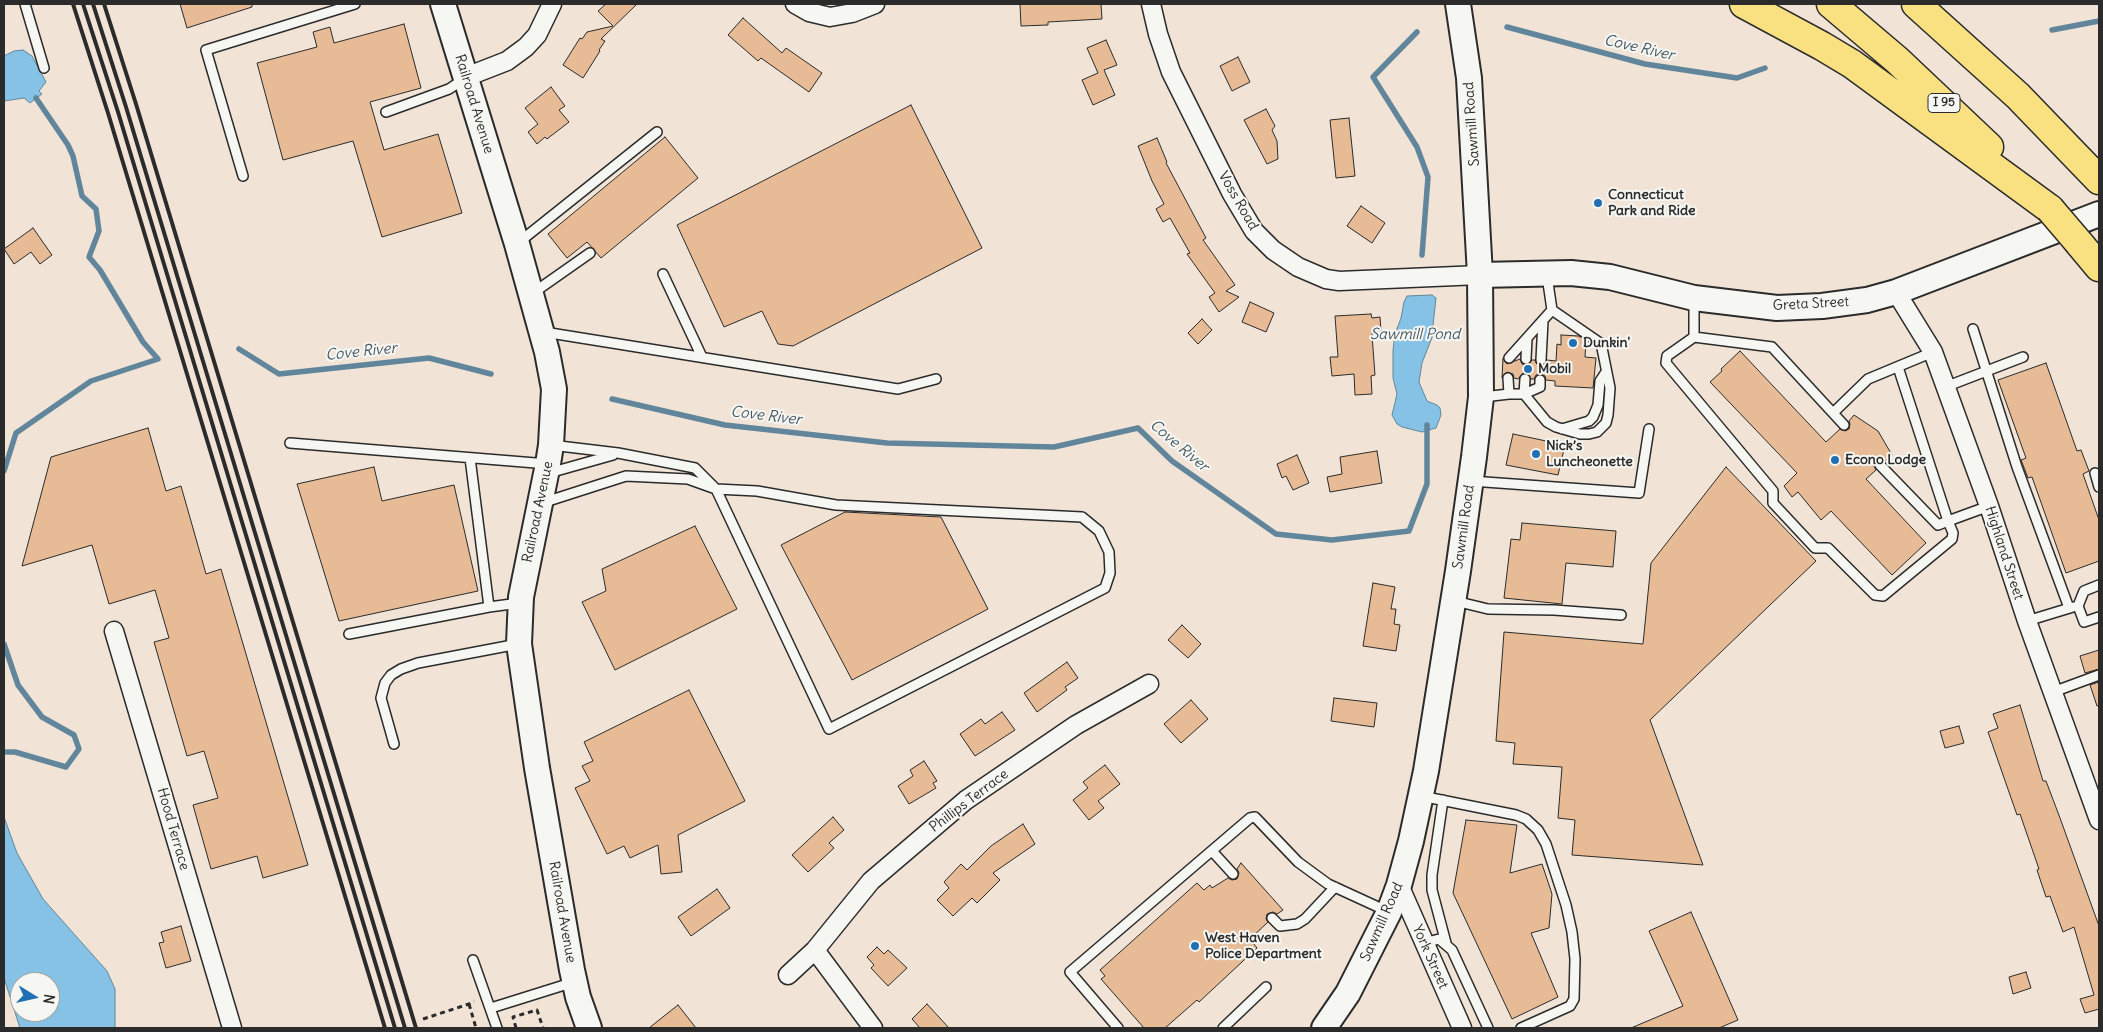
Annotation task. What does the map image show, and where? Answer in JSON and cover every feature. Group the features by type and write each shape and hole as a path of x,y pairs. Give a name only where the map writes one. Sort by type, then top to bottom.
{"highway":[{"path":"1744,4 1852,64 2050,209"},
{"name":"I 95","path":"1831,4 1898,60 1946,105 2050,209 2099,267"},
{"path":"1916,4 2018,96 2099,180"}],"street":[{"name":"Railroad Avenue","path":"443,4 517,244 554,389 548,461 520,602 519,644 537,768 575,982 589,1028"},
{"path":"466,77 507,61 526,47 537,35 552,4"},
{"path":"795,4 809,12 830,17 852,14 875,4"},
{"name":"Voss Road","path":"1151,4 1158,34 1171,72 1228,185 1254,231 1273,250 1298,267 1326,279 1338,281 1480,274"},
{"name":"Sawmill Road","path":"1324,1028 1352,985 1389,912 1432,798 1453,601 1471,481 1480,397 1480,274 1468,78 1458,4"},
{"name":"Greta Street","path":"1480,274 1571,273 1610,277 1694,298 1777,308 1867,300 1896,292 2099,214"},
{"name":"Highland Street","path":"1896,292 1933,352 1989,506 2026,621 2098,811"},
{"name":"Hood Terrace","path":"114,630 232,1028"},
{"name":"Phillips Terrace","path":"788,975 815,950 871,881 966,800 1076,725 1149,684"},
{"name":"York Street","path":"1399,885 1462,1028"},
{"path":"815,950 873,1028"}],"lane":[{"path":"25,4 44,68"},
{"path":"243,176 206,50 355,4"},
{"path":"386,112 449,90 466,77"},
{"path":"517,244 656,132"},
{"path":"531,294 590,253"},
{"path":"1509,358 1552,310 1547,273"},
{"path":"663,274 702,357"},
{"path":"1694,298 1694,337"},
{"path":"1525,379 1524,394 1547,422 1580,434 1597,432 1602,428 1608,415 1610,397 1610,379 1606,372 1604,352 1600,343 1552,310"},
{"path":"1541,360 1543,321"},
{"path":"1972,329 2017,467 2073,607 2084,622 2099,617"},
{"path":"541,332 898,389 936,379"},
{"path":"1844,425 1772,347 1694,337 1667,356 1666,364 1773,491 1773,503 1815,548 1828,548 1875,595 1883,596 1952,538 1953,533 1898,367"},
{"path":"1526,359 1527,338"},
{"path":"1833,413 1868,379 1933,352"},
{"path":"1945,387 2023,357"},
{"path":"1562,429 1589,421 1593,417 1598,405 1600,381 1606,372"},
{"path":"1508,378 1509,394"},
{"path":"1480,397 1524,394 1540,386 1540,380"},
{"path":"1471,481 1639,493 1649,429"},
{"path":"290,443 470,458 548,461 618,453 695,468 716,489 830,729 1105,588 1110,573 1109,552 1099,531 1082,517 836,505 757,491 716,489 688,479 626,476 540,504"},
{"path":"548,461 618,453"},
{"path":"470,458 489,607"},
{"path":"1880,465 1938,525 1989,506"},
{"path":"2095,472 2099,487"},
{"path":"2026,621 2073,607 2084,591 2099,585"},
{"path":"1453,601 1488,609 1554,610 1621,615"},
{"path":"349,634 520,602"},
{"path":"394,744 381,698 384,683 391,675 401,668 418,663 519,644"},
{"path":"2053,692 2099,675"},
{"path":"1488,1028 1452,950 1446,943 1432,890 1432,798 1516,815 1526,819 1538,830 1546,844 1566,905 1572,932 1575,959 1574,999 1570,1006 1521,1028"},
{"path":"1118,1028 1070,972 1250,818 1255,817 1298,862 1335,887 1389,912"},
{"path":"1212,850 1233,874"},
{"path":"1272,918 1280,926 1297,924 1305,919 1335,887"},
{"path":"1424,943 1433,939 1446,943"},
{"path":"473,960 497,1028"},
{"path":"491,1008 575,982"},
{"path":"1223,1028 1266,988"}],"path":[{"path":"423,1019 469,1004 478,998"},
{"path":"469,1004 476,1028"},
{"path":"516,1028 513,1018 537,1010 543,1028"}],"water":[{"path":"23,50 32,56 46,82 39,91 42,94 30,103 24,98 4,101 4,56 14,51"},
{"name":"Sawmill Pond","path":"1432,295 1436,298 1433,335 1422,363 1419,382 1427,401 1440,408 1441,415 1436,428 1422,432 1402,427 1397,424 1392,415 1397,394 1393,378 1393,350 1395,334 1407,296"},
{"path":"4,817 17,853 43,899 107,971 115,989 115,1028 20,1028 18,1022 60,1022 60,972 10,972 10,997 4,978"}],"building":[{"path":"180,4 252,4 252,7 187,28"},
{"path":"606,4 637,4 601,39 605,41 583,78 563,65 580,38 582,39 587,32 613,26 598,11"},
{"path":"1020,4 1101,4 1102,19 1048,22 1048,25 1021,26"},
{"path":"743,18 782,53 786,48 822,73 809,92 761,58 758,61 728,35"},
{"path":"404,24 421,88 370,102 384,150 438,134 462,213 382,237 353,141 283,160 257,63 317,47 313,32 330,27 334,43"},
{"path":"1106,40 1117,65 1104,70 1115,95 1093,105 1082,80 1098,73 1087,48"},
{"path":"1238,57 1250,82 1232,91 1220,66"},
{"path":"551,87 565,106 559,110 569,122 547,139 545,137 537,144 528,132 538,124 525,108"},
{"path":"911,105 982,248 793,346 778,344 762,311 724,327 677,225"},
{"path":"1266,109 1275,126 1272,130 1277,141 1278,159 1267,164 1244,120"},
{"path":"1349,118 1355,176 1336,178 1330,120"},
{"path":"665,137 698,178 601,258 587,242 567,258 548,234"},
{"path":"1157,138 1166,163 1206,238 1203,240 1235,285 1226,291 1239,297 1219,312 1209,297 1215,293 1187,254 1190,253 1170,218 1163,222 1156,209 1164,204 1152,181 1138,146"},
{"path":"1361,206 1385,223 1372,243 1347,226"},
{"path":"33,228 52,255 40,264 31,252 14,264 4,249"},
{"path":"1250,302 1274,313 1266,332 1242,322"},
{"path":"1371,314 1372,318 1380,317 1381,331 1373,331 1372,335 1375,375 1371,376 1372,394 1355,395 1354,374 1332,376 1330,357 1338,357 1335,316"},
{"path":"1202,319 1212,330 1198,344 1188,333"},
{"path":"1561,335 1579,336 1586,341 1585,357 1596,358 1593,388 1555,386 1555,381 1546,380 1545,376 1540,374 1531,379 1528,374 1523,373 1518,379 1514,378 1513,374 1507,372 1502,378 1503,358 1507,364 1520,359 1522,364 1526,365 1535,360 1540,366 1544,365 1547,360 1556,361 1557,344 1561,345"},
{"name":"Econo Lodge","path":"1740,351 1826,442 1840,429 1845,431 1849,429 1849,421 1854,415 1878,431 1892,455 1885,461 1881,459 1876,460 1874,466 1876,470 1866,479 1926,543 1892,575 1831,511 1821,520 1798,492 1792,497 1784,486 1797,473 1710,382"},
{"path":"2046,363 2077,451 2081,450 2089,471 2083,474 2099,520 2099,561 2066,573 2032,477 2028,478 2021,460 2026,458 1998,380"},
{"path":"148,428 166,491 181,486 206,574 221,569 308,865 263,878 257,856 211,869 193,805 218,798 204,751 187,756 154,642 169,638 155,590 109,604 92,545 22,566 51,457"},
{"path":"1513,434 1565,445 1558,475 1506,465"},
{"path":"1377,451 1382,483 1330,492 1327,477 1342,474 1340,457"},
{"path":"1297,455 1309,483 1293,490 1286,476 1282,478 1277,464"},
{"path":"374,467 382,501 454,485 478,591 339,621 297,484"},
{"path":"1726,467 1816,561 1650,720 1703,865 1572,855 1575,820 1558,818 1562,767 1513,764 1515,743 1496,741 1504,632 1643,644 1651,563"},
{"path":"845,512 941,517 988,609 852,680 781,545"},
{"path":"1522,523 1616,531 1613,567 1566,563 1562,604 1504,598 1511,539 1520,540"},
{"path":"695,526 737,609 615,670 582,602 606,591 602,569"},
{"path":"1373,583 1395,587 1391,609 1396,609 1394,624 1400,625 1396,651 1363,646"},
{"path":"1182,625 1201,644 1188,658 1168,640"},
{"path":"2099,650 2099,669 2085,673 2080,656"},
{"path":"1067,662 1078,678 1065,687 1067,690 1037,712 1024,693"},
{"path":"2099,682 2099,706 2097,706 2090,685"},
{"path":"689,690 745,801 678,835 682,872 661,874 658,845 630,858 624,846 607,854 575,788 590,781 582,766 593,761 584,742"},
{"path":"1334,698 1377,703 1374,727 1331,721"},
{"path":"1191,700 1208,719 1181,743 1164,724"},
{"path":"2020,705 2043,781 2046,781 2099,926 2099,1009 2085,1013 2080,999 2094,995 2074,927 2063,932 2050,896 2046,897 2037,870 2039,869 2020,814 2017,815 1988,732 1998,728 1993,714"},
{"path":"1002,712 1015,730 975,756 960,734 981,719 985,724"},
{"path":"1959,726 1964,743 1945,748 1940,731"},
{"path":"924,761 937,781 933,783 936,788 909,804 898,786 913,776 910,770"},
{"path":"1105,765 1120,784 1098,801 1104,808 1089,820 1073,800 1088,788 1083,782"},
{"path":"833,817 844,830 829,843 834,848 808,872 792,855"},
{"path":"1466,820 1517,825 1510,873 1542,864 1552,894 1549,928 1531,933 1558,997 1512,1019 1453,893"},
{"path":"1023,824 1035,844 993,873 1000,880 977,903 972,898 953,916 937,900 949,888 944,882 961,864 967,870 991,846"},
{"name":"West Haven Police Department","path":"1241,863 1283,910 1277,914 1273,912 1267,914 1266,919 1268,922 1250,939 1257,948 1199,1002 1197,1000 1165,1028 1144,1028 1101,979 1105,976 1100,970 1197,883 1204,890 1210,885 1212,888 1228,878 1232,880 1237,879 1239,873 1237,869"},
{"path":"717,889 730,908 691,936 678,917"},
{"path":"1691,912 1738,1020 1719,1028 1631,1028 1683,1006 1649,931"},
{"path":"181,926 191,961 166,968 159,943 164,942 161,932"},
{"path":"877,947 884,954 888,950 907,968 888,986 871,968 874,965 867,957"},
{"path":"2026,972 2031,988 2013,994 2009,977"},
{"path":"927,1004 949,1028 920,1028 912,1019"},
{"path":"678,1005 696,1028 649,1028"}],"waterway":[{"name":"Cove River","path":"2052,30 2099,21"},
{"name":"Cove River","path":"1507,27 1645,64 1737,78 1765,68"},
{"name":"Cove River","path":"1417,32 1373,77 1417,147 1428,177 1422,255"},
{"path":"4,471 16,433 91,381 158,359 143,342 100,270 89,257 99,231 96,209 82,196 73,156 68,145 36,98"},
{"name":"Cove River","path":"239,349 279,374 429,358 491,374"},
{"name":"Cove River","path":"612,399 725,425 887,443 1054,447 1138,428 1172,461 1276,534 1332,540 1409,531 1427,484 1427,425"},
{"name":"Cove River","path":"4,644 18,685 42,717 74,735 79,749 66,767 15,752 4,752"}],"railway":[{"path":"73,4 108,113 385,1028"},
{"path":"83,4 118,112 395,1028"},
{"path":"93,4 126,107 405,1028"},
{"path":"104,4 416,1028"}],"place":[{"name":"Connecticut Park and Ride","path":"1598,203"},
{"name":"Dunkin'","path":"1573,343"},
{"name":"Mobil","path":"1528,369"},
{"name":"Nick’s Luncheonette","path":"1536,454"},
{"name":"Econo Lodge","path":"1835,460"},
{"name":"West Haven Police Department","path":"1195,946"}]}
